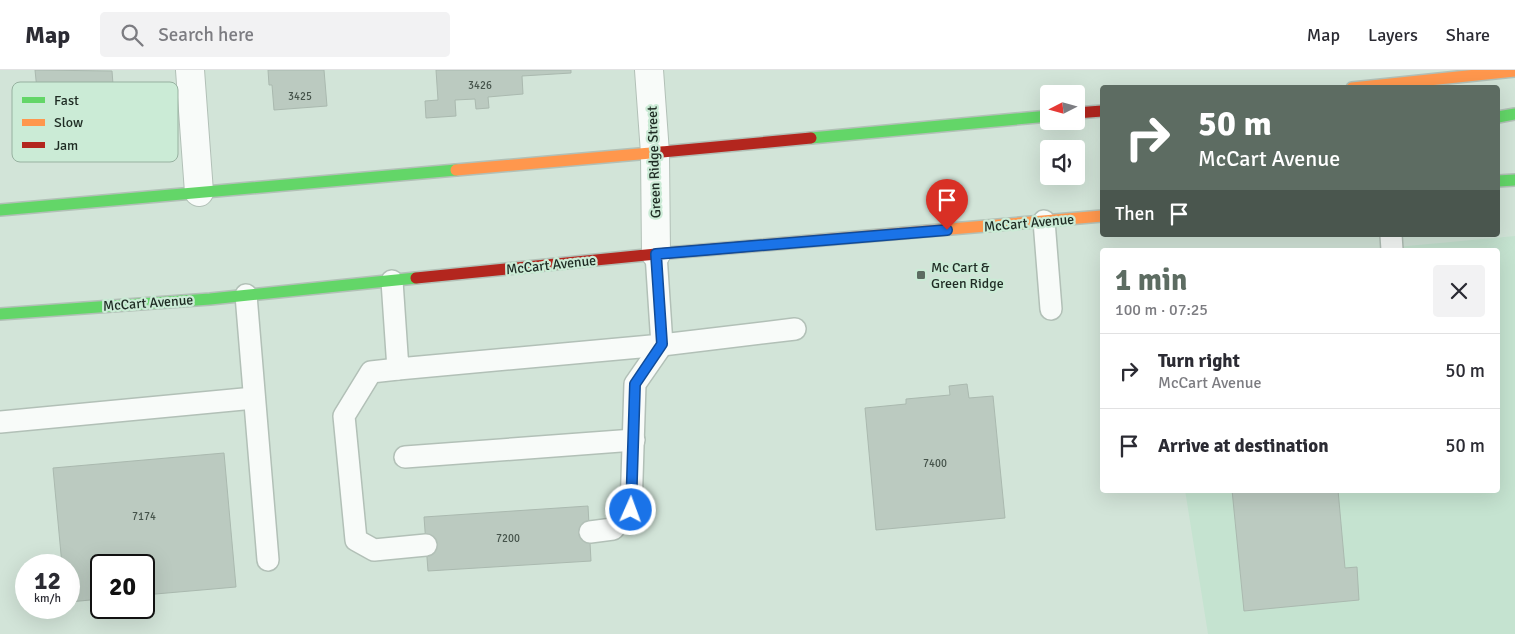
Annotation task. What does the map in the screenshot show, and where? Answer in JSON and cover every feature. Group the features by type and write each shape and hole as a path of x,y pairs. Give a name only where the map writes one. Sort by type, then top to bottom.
{"main road":[{"path":"1365,85 1383,81 1515,71"},
{"path":"1085,113 1100,111"},
{"path":"1500,117 1515,114"},
{"path":"0,210 655,153 1040,117"},
{"path":"1500,181 1515,180"},
{"name":"McCart Avenue","path":"0,314 246,295 656,254 1100,216"}],"street":[{"path":"190,70 199,192"},
{"name":"Green Ridge Street","path":"649,70 655,153 656,254"}],"lane":[{"path":"1044,221 1051,309"},
{"path":"590,532 613,529 631,510 635,384 662,344 656,254"},
{"path":"392,281 398,369"},
{"path":"246,295 268,560"},
{"path":"426,545 374,550 356,540 344,416 371,372 795,330"},
{"path":"0,422 254,398"},
{"path":"405,457 634,440"}],"shaded area":[{"path":"1515,236 1515,634 1208,634 1185,493 1500,493 1500,248 1386,248"}],"building":[{"path":"35,70 112,71 113,82 36,82"},
{"path":"268,70 324,70 327,106 274,110 272,85 269,85"},
{"path":"436,70 571,70 571,73 522,76 523,94 488,97 489,108 476,109 475,99 455,100 456,116 426,118 425,101 438,100"},
{"path":"967,384 969,398 993,396 1005,518 876,530 865,408 906,404 906,399 950,395 949,386"},
{"path":"224,453 236,587 155,594 155,554 90,554 90,600 80,601 80,554 61,554 53,468"},
{"path":"1232,493 1338,493 1345,568 1357,567 1359,600 1244,611"},
{"path":"588,506 591,561 428,571 424,517"}],"traffic: fast":[{"path":"1500,117 1515,114"},
{"path":"811,138 1040,117"},
{"path":"0,210 456,170"},
{"path":"1500,181 1515,180"},
{"path":"0,314 210,299 416,278"}],"traffic: slow":[{"path":"1381,85 1515,71"},
{"path":"456,170 662,152"},
{"path":"752,246 1100,216"}],"traffic: jam":[{"path":"1085,112 1100,111"},
{"path":"662,152 811,138"},
{"path":"416,278 752,246"}],"place":[{"name":"Mc Cart & Green Ridge","path":"921,275"}],"route":[{"path":"631,510 635,384 662,344 656,254 947,230"}]}
